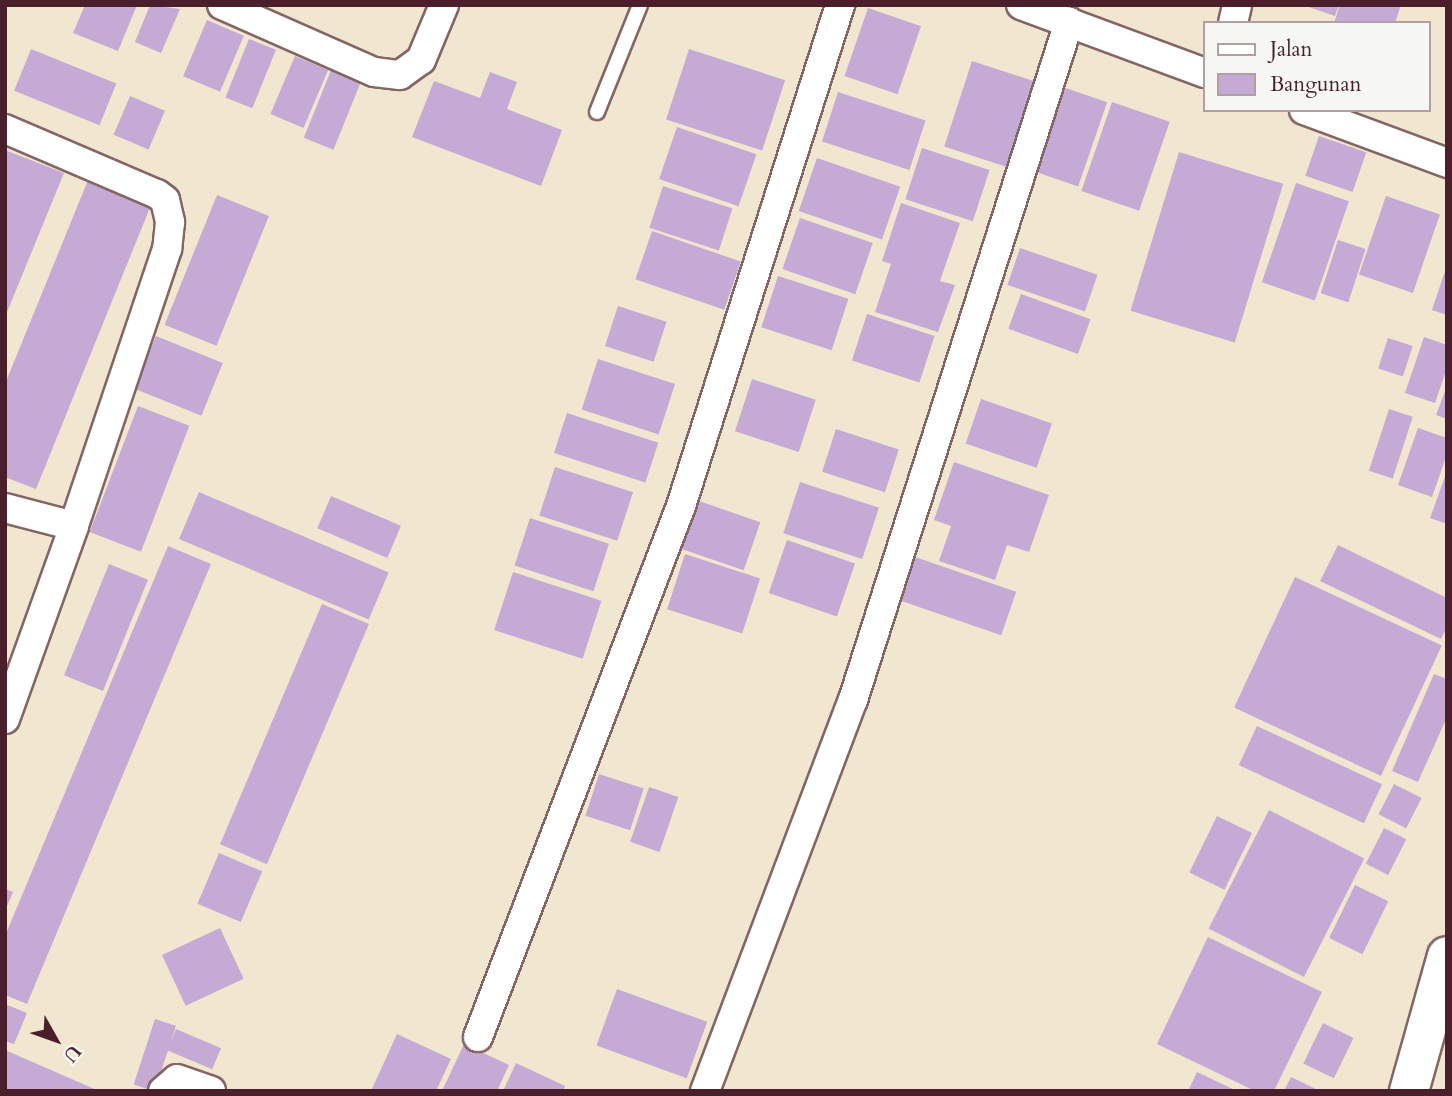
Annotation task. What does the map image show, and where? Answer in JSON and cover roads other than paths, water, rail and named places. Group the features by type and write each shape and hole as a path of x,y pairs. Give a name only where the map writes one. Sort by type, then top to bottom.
{"highway":[{"path":"1409,1091 1447,956"}],"street":[{"path":"222,5 374,72 400,75 421,60 444,5"},
{"path":"478,1037 681,506 840,5"},
{"path":"1021,5 1084,16 1204,73"},
{"path":"705,1091 853,700 1084,16"},
{"path":"1309,112 1447,163"},
{"path":"5,129 157,194 170,211 167,249 74,526 5,719"},
{"path":"5,508 74,526"},
{"path":"163,1091 177,1079 211,1091"}],"lane":[{"path":"597,112 640,5"}]}
